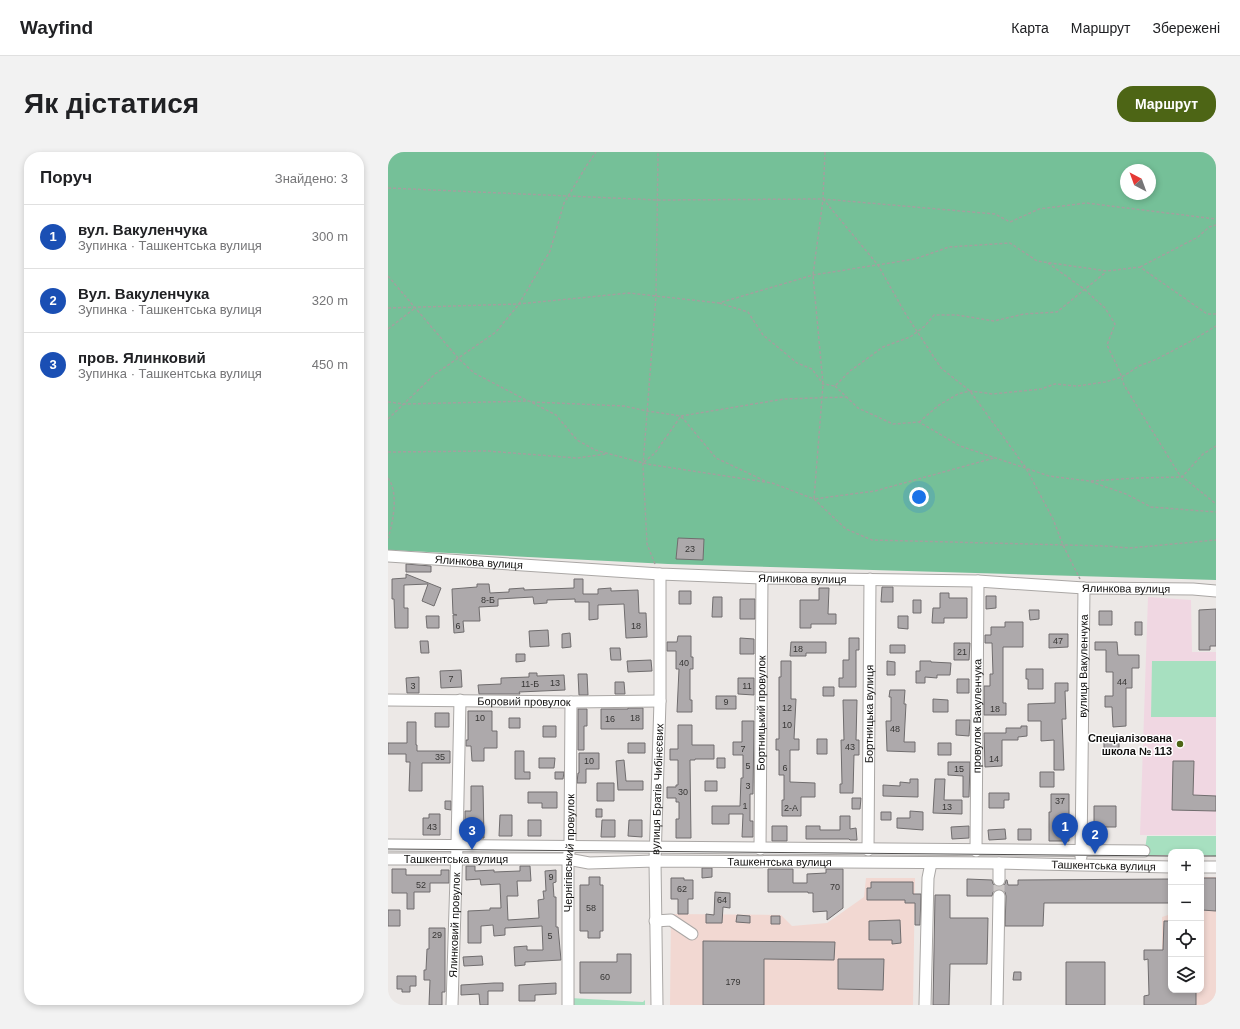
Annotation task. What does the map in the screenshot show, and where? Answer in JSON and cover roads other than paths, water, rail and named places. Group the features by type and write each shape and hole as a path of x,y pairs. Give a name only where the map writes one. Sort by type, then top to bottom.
{"street":[{"name":"Ялинкова вулиця","path":"388,556 660,574 762,578 978,581 1084,588 1193,589 1216,591"},
{"name":"вулиця Братів Чибінєєвих","path":"657,1005 654,861 660,701 660,574"},
{"name":"Бортницький провулок","path":"760,848 762,578"},
{"name":"Бортницька вулиця","path":"868,850 870,579"},
{"name":"провулок Вакуленчука","path":"976,851 978,581"},
{"name":"вулиця Вакуленчука","path":"1080,865 1084,588"},
{"name":"Боровий провулок","path":"388,700 571,702 660,701"},
{"name":"Ялинковий провулок","path":"452,1005 460,700"},
{"name":"Чернігівський провулок","path":"568,1005 568,859 570,846 571,702"},
{"name":"Ташкентська вулиця","path":"388,845 976,851 1081,850 1144,852"},
{"name":"Ташкентська вулиця","path":"388,859 568,859 589,863 654,861 999,863 1168,867"},
{"path":"925,1005 928,878 931,863"},
{"path":"999,863 999,880"},
{"path":"1204,867 1216,867"},
{"path":"997,1005 999,896"},
{"path":"655,921 671,920 692,934"}],"tunnel":[{"path":"999,880 999,896"}],"tram line":[{"path":"388,849 1168,856"},
{"path":"1204,856 1216,856"}],"place":[{"name":"Спеціалізована школа № 113","path":"1180,744"},
{"name":"вул. Вакуленчука","path":"1065,846"},
{"name":"пров. Ялинковий","path":"472,850"},
{"name":"Вул. Вакуленчука","path":"1095,854"}]}
